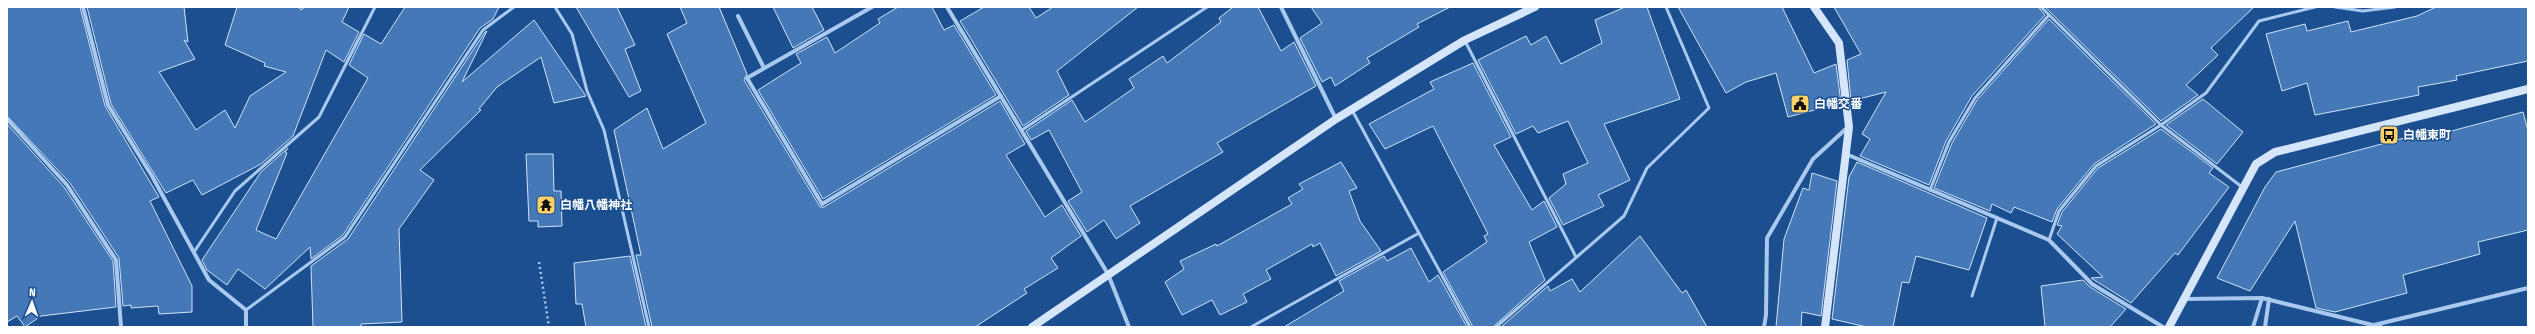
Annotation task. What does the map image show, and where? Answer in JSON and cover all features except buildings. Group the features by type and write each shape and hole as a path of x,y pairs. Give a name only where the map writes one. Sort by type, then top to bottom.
{"street":[{"path":"83,7 108,105 152,176 209,280 246,310 246,327"},
{"path":"872,7 747,78 822,204 1001,96"},
{"path":"947,7 1108,274 1129,327"},
{"path":"1281,7 1336,119"},
{"path":"1032,327 1336,119 1464,40 1535,7"},
{"path":"1814,7 1839,43 1849,127 1825,327"},
{"path":"738,16 764,68"},
{"path":"2169,327 2256,164 2275,152 2528,89"},
{"path":"7,119 67,185 116,260 121,327"},
{"path":"1764,327 1766,315 1767,238 1813,159 1849,127"},
{"path":"1846,154 2049,240 2092,284 2163,327"},
{"path":"2374,325 2528,288"},
{"path":"2184,299 2262,298 2381,327"},
{"path":"2253,327 2262,298"},
{"path":"2265,327 2269,299"}],"lane":[{"path":"194,252 234,191 319,117 375,7"},
{"path":"246,310 345,237 478,36 483,30 514,7"},
{"path":"555,7 572,34 587,91 604,130 649,327"},
{"path":"1022,130 1207,7"},
{"path":"1496,327 1624,216 1647,168 1709,108 1666,7"},
{"path":"2041,7 2161,125 2243,188"},
{"path":"2049,240 2059,211 2096,166 2161,125 2206,93 2260,21 2315,7"},
{"path":"2335,7 2363,12 2395,7"},
{"path":"1930,190 1950,142 1975,98 2049,15"},
{"path":"1464,40 1576,257"},
{"path":"1352,110 1470,327"},
{"path":"1972,296 1997,218"},
{"path":"1251,327 1419,233"}],"path":[{"path":"539,262 549,327"}],"place":[{"name":"白幡交番","path":"1800,104"},
{"name":"白幡東町","path":"2389,135"},
{"name":"白幡八幡神社","path":"546,205"}]}
